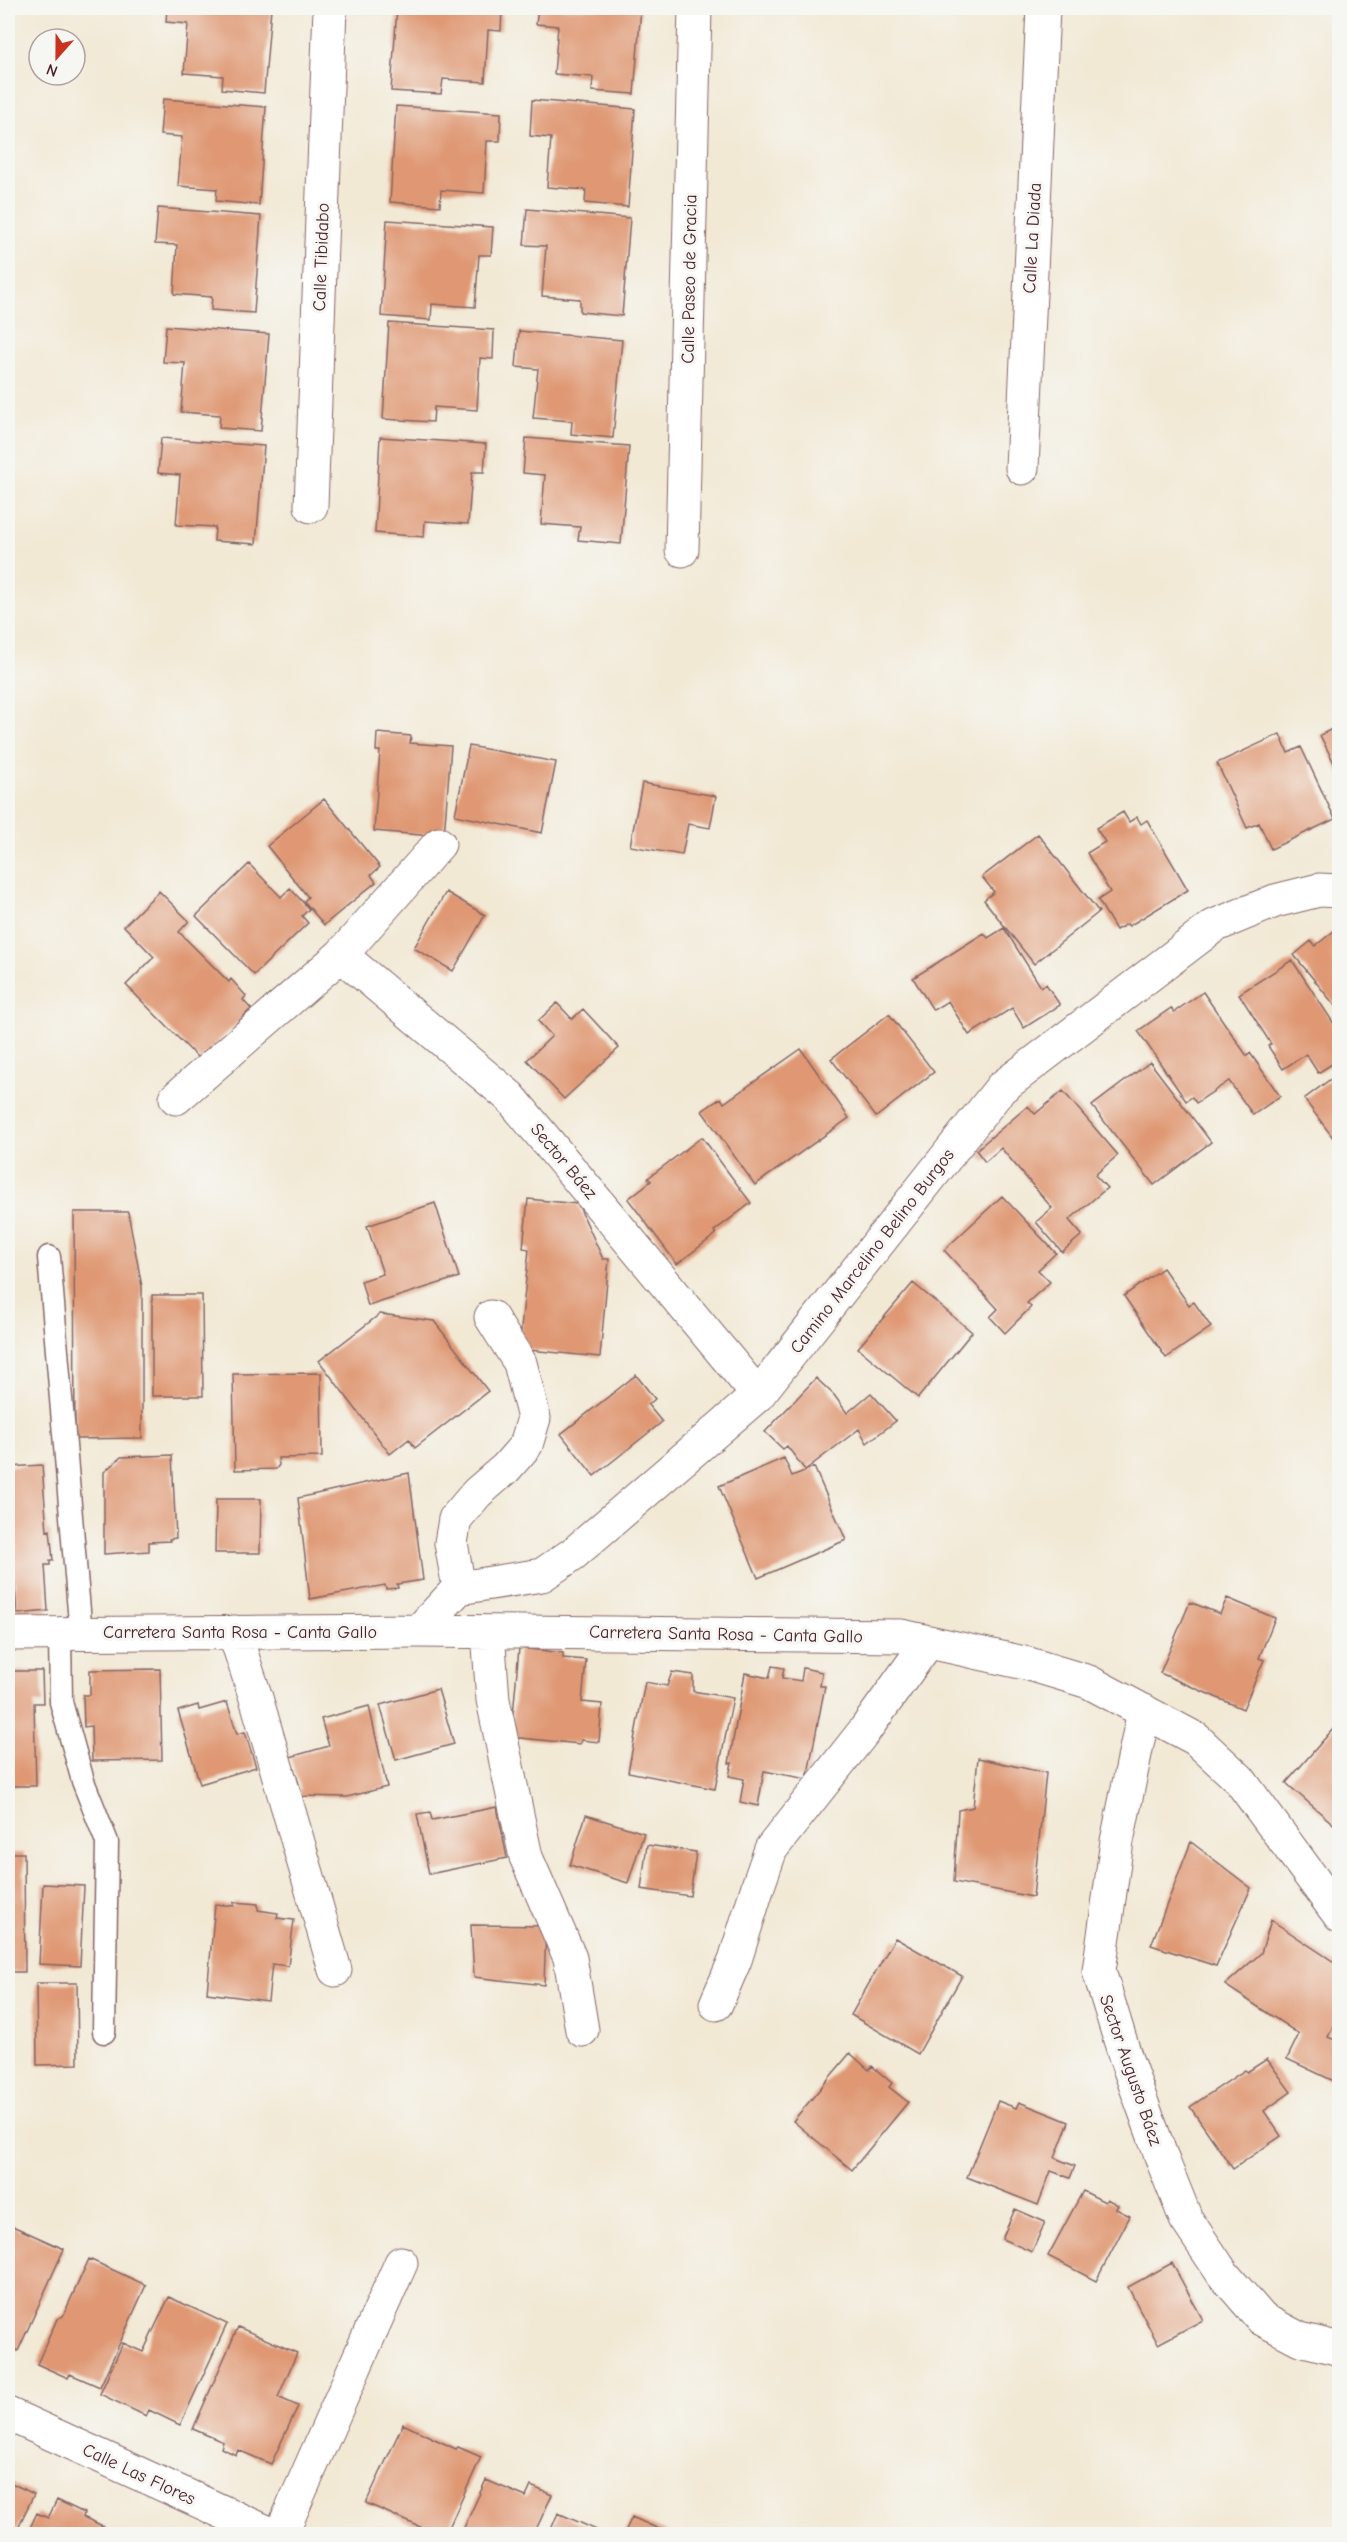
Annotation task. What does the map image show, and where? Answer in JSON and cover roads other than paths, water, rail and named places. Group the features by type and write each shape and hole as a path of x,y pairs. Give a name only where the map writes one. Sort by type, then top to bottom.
{"street":[{"name":"Calle Tibidabo","path":"311,506 330,8"},
{"name":"Calle Paseo de Gracia","path":"682,550 695,8"},
{"name":"Calle La Diada","path":"1022,468 1043,8"},
{"path":"176,1098 341,955 439,844"},
{"name":"Camino Marcelino Belino Burgos","path":"459,1588 542,1575 550,1570 573,1554 758,1395 1001,1088 1214,926 1275,901 1319,890 1340,891"},
{"name":"Sector Báez","path":"341,955 510,1097 758,1395"},
{"path":"419,1631 459,1588 451,1543 455,1519 477,1493 506,1468 526,1445 534,1418 520,1363 491,1317"},
{"name":"Carretera Santa Rosa - Canta Gallo","path":"8,1634 419,1631 902,1636 928,1641 1029,1664 1089,1682 1196,1739 1239,1779 1333,1898"},
{"path":"234,1632 260,1712 335,1970"},
{"path":"488,1632 493,1700 526,1857 570,1958 582,2030"},
{"path":"716,2004 735,1960 771,1849 865,1730 928,1641"},
{"name":"Sector Augusto Báez","path":"1144,1711 1117,1841 1099,1971 1141,2101 1186,2219 1223,2274 1262,2319 1300,2338 1340,2349"},
{"path":"281,2535 401,2264"},
{"name":"Calle Las Flores","path":"8,2414 271,2535"}],"lane":[{"path":"49,1257 71,1634 61,1702 83,1781 107,1842 104,2032"}]}
